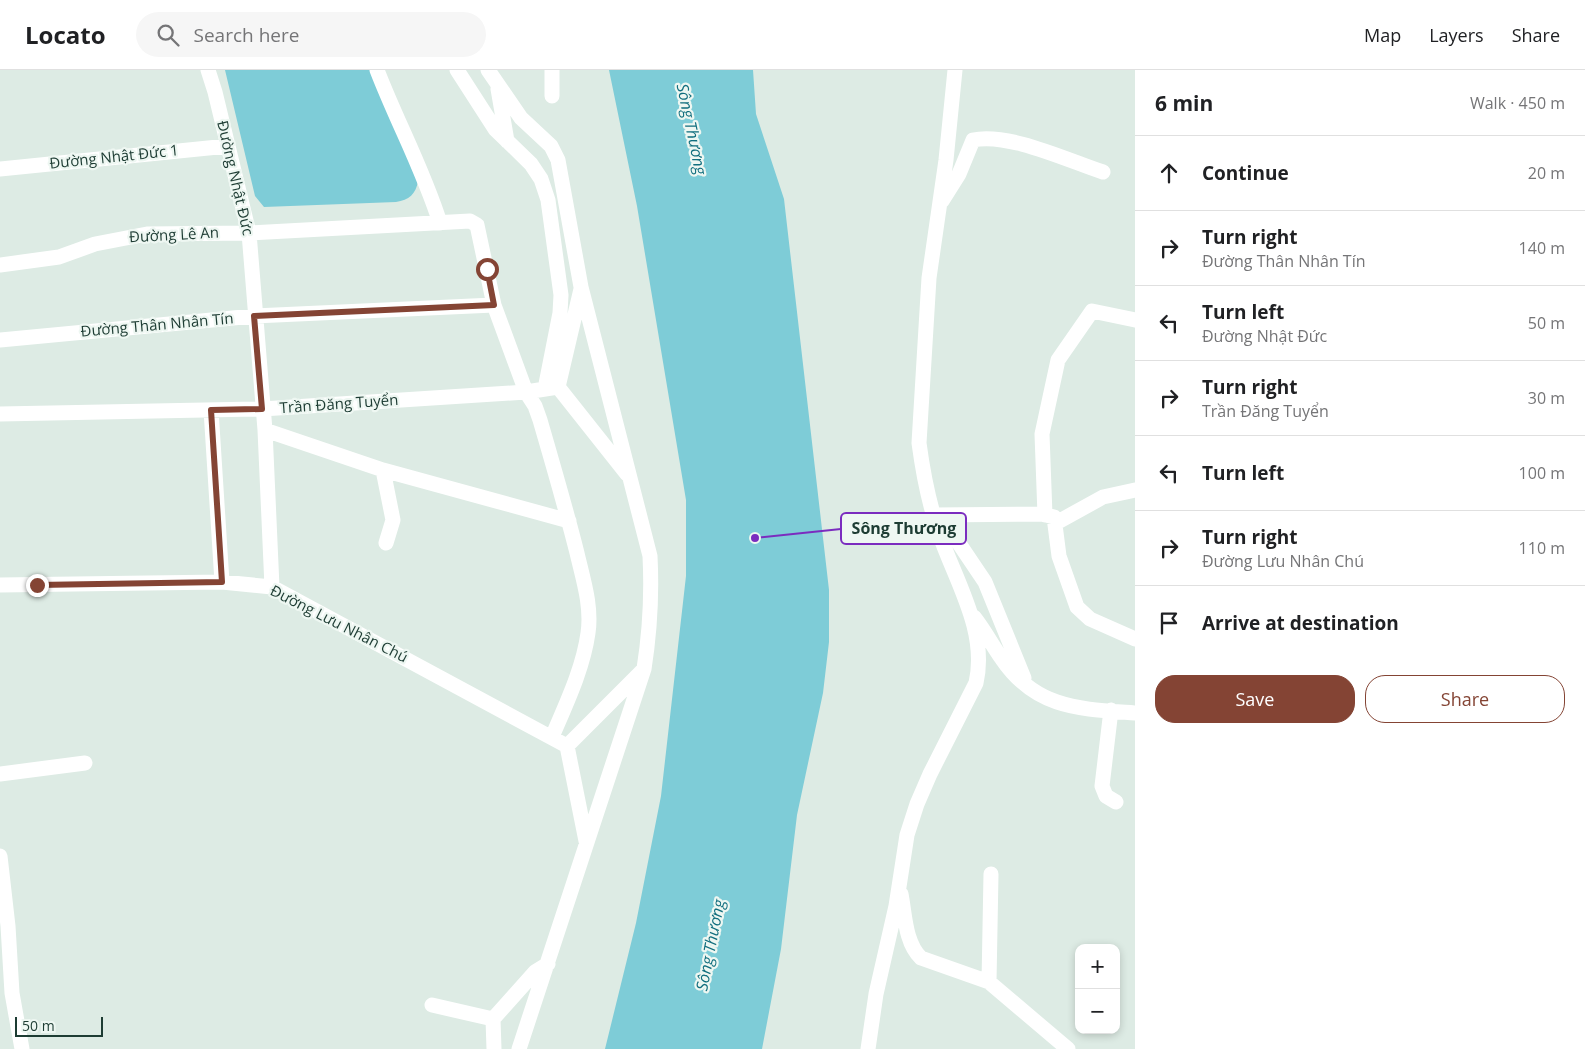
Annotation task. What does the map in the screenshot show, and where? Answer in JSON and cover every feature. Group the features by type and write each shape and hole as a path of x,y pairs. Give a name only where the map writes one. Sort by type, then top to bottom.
{"street":[{"name":"Đường Nhật Đức","path":"208,70 249,233 254,316 265,430 272,587"},
{"path":"377,70 400,128 425,178 440,223"},
{"path":"457,70 495,129 531,164 541,178 548,200 561,295 552,388 631,480"},
{"path":"488,70 498,88 521,118 551,146 558,160 581,287 650,556 652,610 644,669 519,1049"},
{"path":"552,70 552,96"},
{"path":"868,1049 907,835 917,804 976,683 980,668 979,652 970,613 934,515 922,467 919,443 929,278 937,208 946,160 955,70"},
{"path":"498,88 507,141"},
{"path":"937,208 959,174 973,140 986,137 1006,139 1103,172"},
{"name":"Đường Nhật Đức 1","path":"0,169 228,146"},
{"name":"Đường Lê An","path":"0,265 59,257 124,237 175,232 249,233 470,221 479,228 494,305"},
{"path":"552,388 581,287"},
{"path":"494,305 526,392 535,406 540,420 588,596 589,631 573,686 552,737"},
{"name":"Đường Thân Nhân Tín","path":"0,340 254,316 494,305"},
{"path":"1135,320 1092,311 1058,360 1042,434 1050,519 1076,608 1090,619 1135,639"},
{"name":"Trần Đăng Tuyển","path":"0,414 262,409 526,392 552,388"},
{"path":"211,410 222,582"},
{"path":"265,430 384,470 569,521"},
{"path":"384,470 393,520 386,543"},
{"path":"934,515 1050,519 1103,497 1135,490"},
{"path":"950,515 954,536 985,582 1028,687"},
{"name":"Đường Lưu Nhân Chú","path":"0,585 222,582 272,587 566,746"},
{"path":"970,613 987,632 1002,659 1028,687 1046,699 1060,704 1135,712"},
{"path":"586,842 566,746 644,669"},
{"path":"1111,710 1102,786 1106,796 1116,802"},
{"path":"0,774 85,763"},
{"path":"0,856 6,993 22,1049"},
{"path":"989,982 991,874"},
{"path":"899,880 907,929 915,952 921,958 989,982 1068,1049"},
{"path":"494,1049 493,1019 535,972 548,964"},
{"path":"432,1005 493,1019"}],"water":[{"path":"225,70 372,70 418,181 414,193 405,200 396,202 264,207 255,196"},
{"name":"Sông Thương","path":"609,70 753,70 756,114 784,199 829,590 829,642 823,693 797,815 781,949 762,1049 605,1049 636,923 661,796 686,576 686,500 637,206"}],"place":[{"name":"Sông Thương","path":"755,538"}],"route":[{"path":"37,585 222,582 211,410 262,409 254,316 494,305 487,269"}]}
